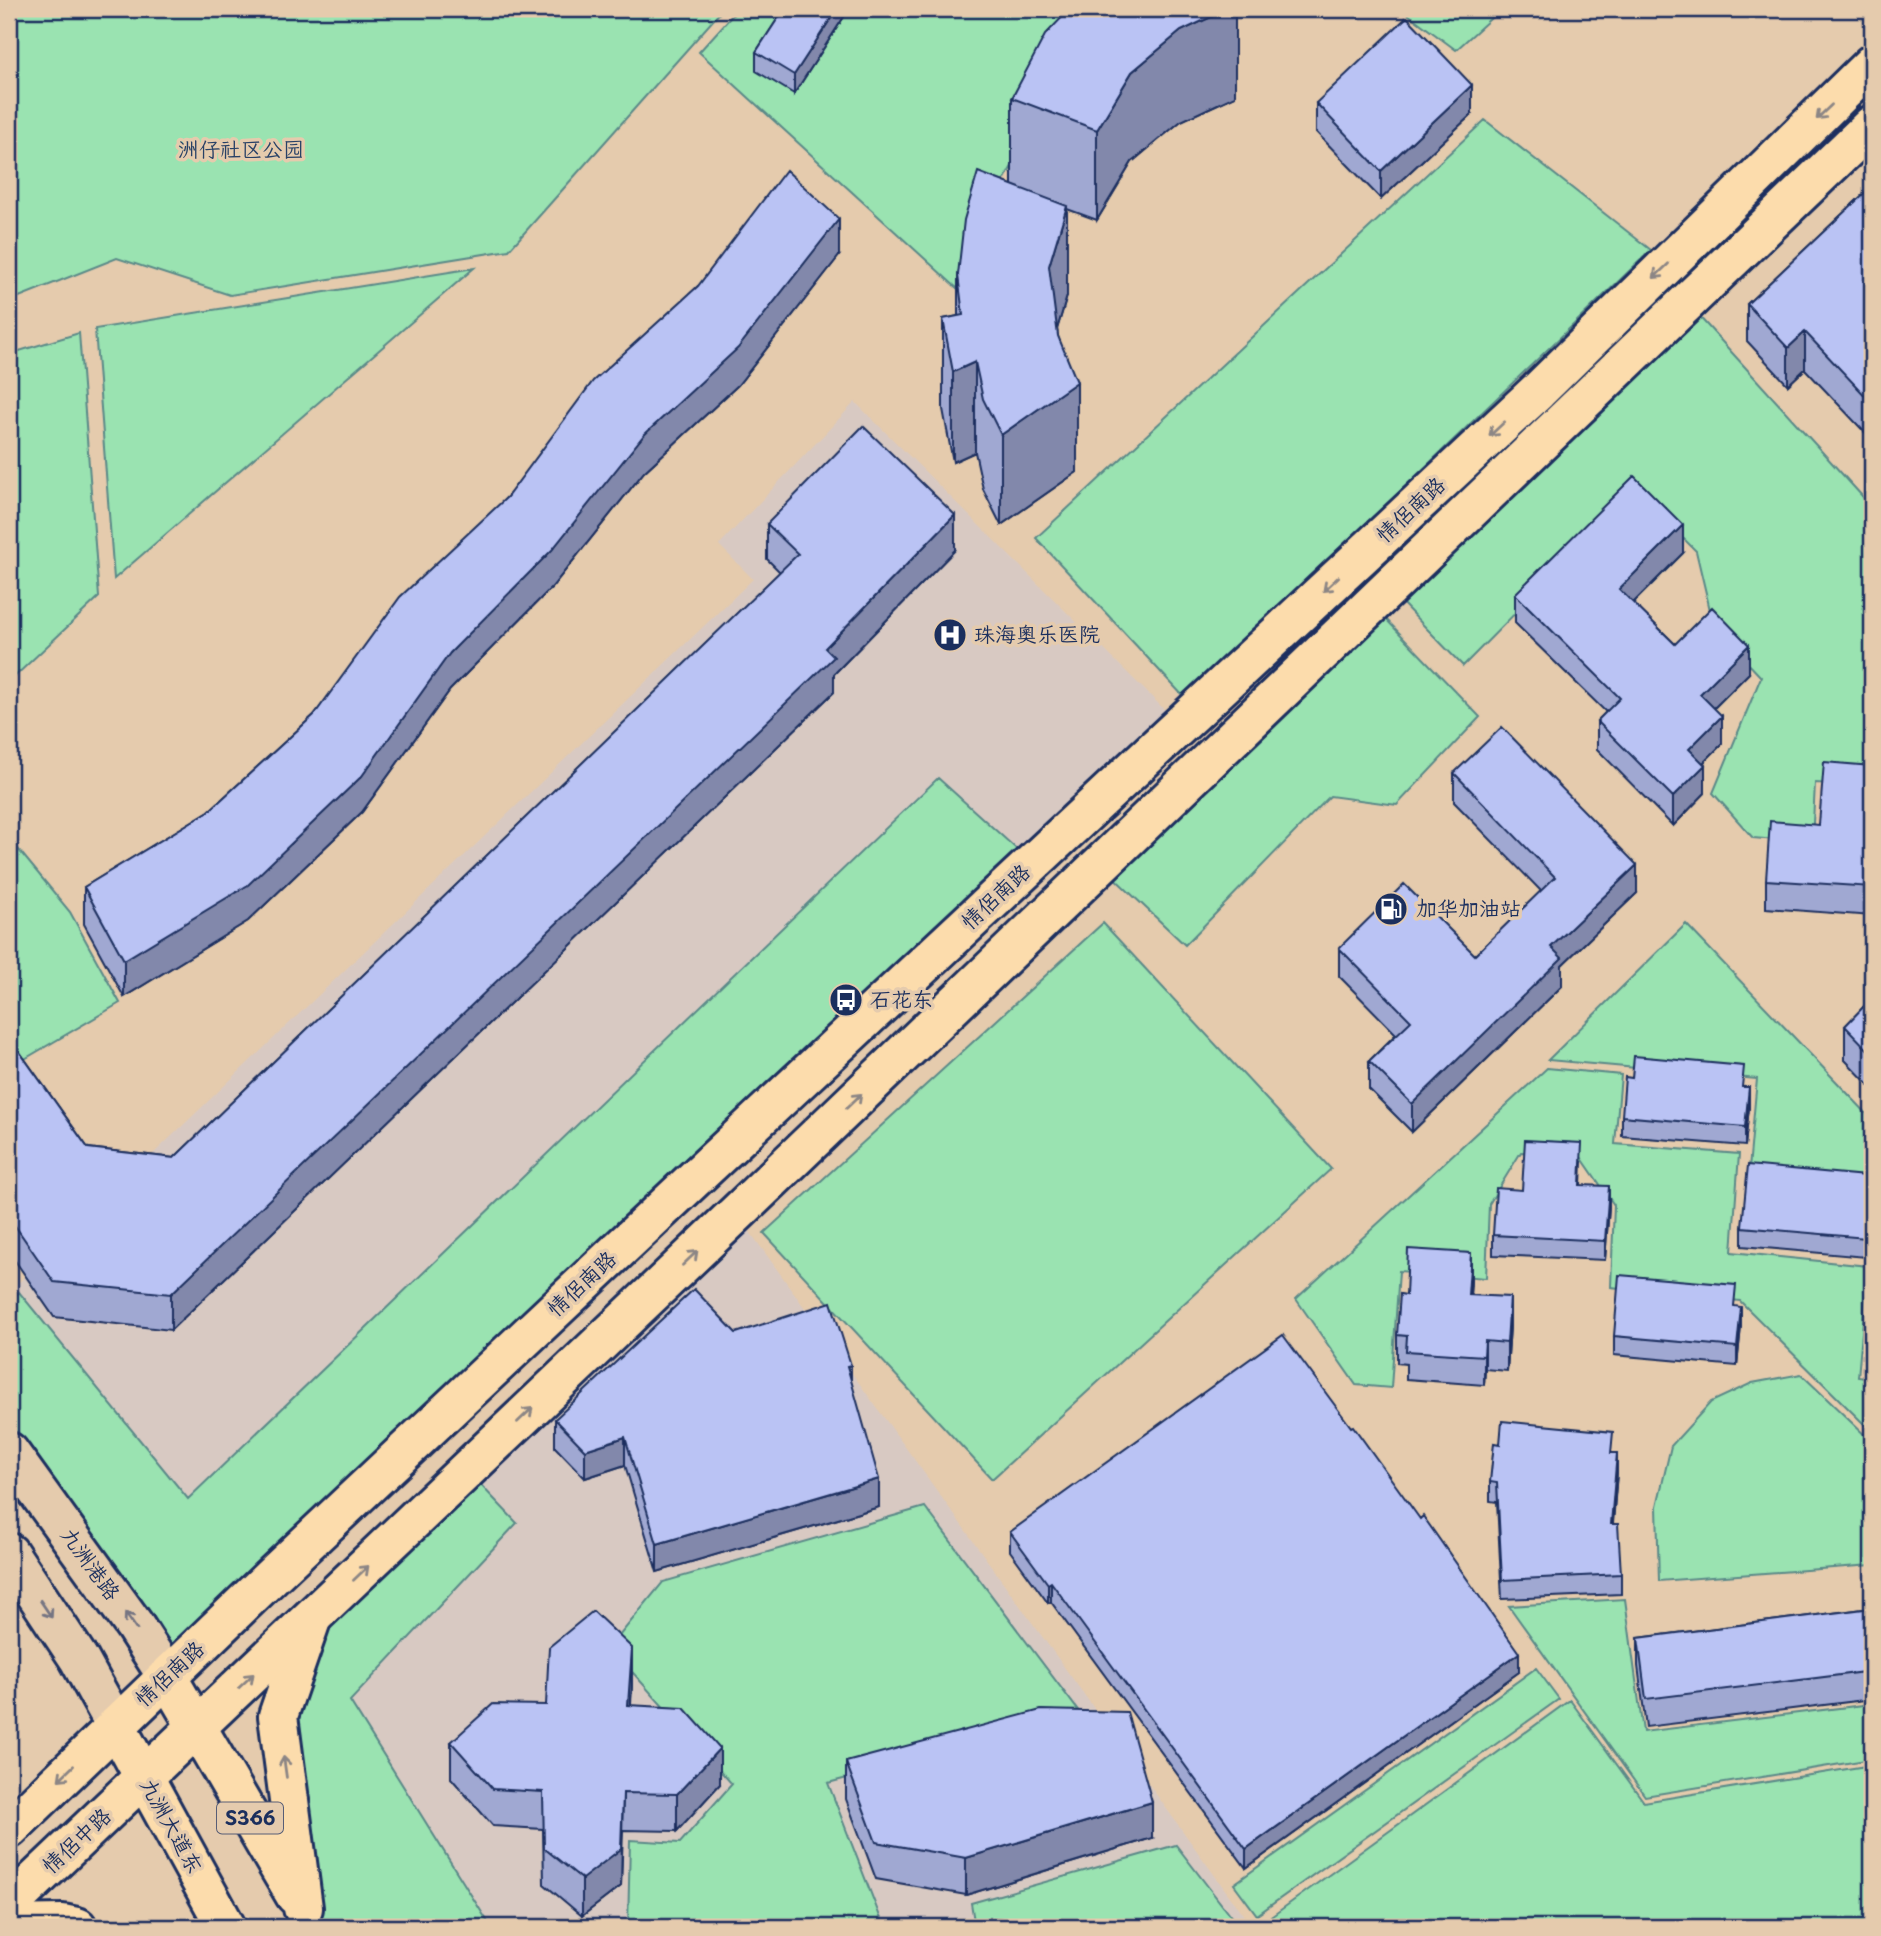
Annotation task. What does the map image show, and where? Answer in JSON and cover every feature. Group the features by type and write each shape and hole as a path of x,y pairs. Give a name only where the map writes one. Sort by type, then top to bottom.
{"main road":[{"name":"情侣南路","path":"116,1726 671,1201 1538,391 1872,64"},
{"name":"情侣南路","path":"144,1777 312,1620 1872,125"},
{"path":"308,1918 278,1716 312,1620"},
{"path":"167,1678 197,1728"},
{"path":"9,1829 116,1726"},
{"name":"九洲大道东","path":"116,1726 226,1927"},
{"name":"S366","path":"197,1728 308,1918"},
{"name":"情侣中路","path":"9,1905 144,1777"},
{"path":"9,1925 63,1924 77,1927"}],"street":[{"name":"九洲港路","path":"9,1452 134,1625 167,1678"},
{"path":"9,1553 79,1659 116,1726"}],"shaded area":[{"path":"855,402 1180,725 168,1677 9,1454 9,1292 753,579 719,545"},
{"path":"737,1214 1252,1927 315,1927 303,1908 312,1620"}],"green space":[{"name":"洲仔社区公园","path":"9,9 723,9 509,250 230,295 117,258 9,301"},
{"path":"738,9 1199,9 1037,121 996,195 959,290 699,52"},
{"path":"1401,9 1501,9 1456,50"},
{"path":"1485,120 1651,250 1185,698 1036,538"},
{"path":"474,268 114,579 95,329"},
{"path":"1696,313 1872,507 1872,786 1815,783 1812,843 1753,838 1713,793 1761,677 1714,627 1696,551 1636,491 1463,666 1399,600"},
{"path":"79,333 99,597 9,682 9,354"},
{"path":"1381,614 1480,717 1397,805 1330,796 1185,945 1108,872"},
{"path":"938,778 1022,854 168,1665 9,1441 9,1302 19,1292 188,1499"},
{"path":"9,838 70,912 120,1003 16,1064 9,1055"},
{"path":"1103,923 1331,1169 992,1479 764,1233"},
{"path":"1686,924 1872,1119 1872,1189 1748,1180 1757,1079 1548,1060"},
{"path":"1547,1068 1621,1075 1615,1144 1739,1154 1732,1252 1868,1266 1858,1377 1872,1379 1872,1432 1740,1301 1611,1287 1614,1205 1581,1157 1521,1152 1489,1204 1486,1278 1399,1271 1391,1388 1356,1385 1296,1299"},
{"path":"1801,1374 1872,1442 1872,1565 1659,1581 1657,1506 1671,1446 1711,1402 1752,1383"},
{"path":"477,1481 517,1523 350,1701 491,1927 326,1927 312,1905 288,1714 324,1623"},
{"path":"925,1507 1083,1717 828,1783 884,1927 628,1927 630,1840 680,1843 732,1784 610,1647 663,1582"},
{"path":"1625,1599 1643,1732 1872,1704 1872,1759 1645,1796 1509,1606"},
{"path":"1536,1668 1559,1699 1257,1915 1234,1884"},
{"path":"1570,1700 1644,1802 1872,1765 1872,1927 1257,1927"},
{"path":"1176,1845 1239,1927 975,1927 971,1903"}],"building":[{"path":"784,9 837,9 794,75 756,52"},
{"path":"1070,9 1228,9 1181,31 1132,72 1097,130 1012,98 1045,35"},
{"path":"1407,17 1472,85 1381,171 1316,103"},
{"path":"786,170 839,219 738,348 644,435 552,550 450,653 362,776 248,885 124,960 84,887 209,811 314,715 400,597 507,497 593,381 698,286"},
{"path":"978,172 1067,206 1049,266 1058,336 1077,382 1001,435 983,399 975,362 953,372 943,319 963,315 958,275 964,220"},
{"path":"1872,186 1872,403 1805,332 1788,348 1747,304"},
{"path":"863,426 955,515 825,648 834,657 171,1294 54,1282 9,1217 9,1037 88,1148 174,1158 798,554 767,524"},
{"path":"1634,476 1683,525 1619,589 1675,644 1712,607 1749,645 1700,694 1722,716 1689,749 1705,765 1673,797 1597,721 1620,698 1515,594"},
{"path":"1502,727 1637,865 1551,947 1562,958 1412,1104 1369,1061 1411,1021 1339,948 1404,884 1475,955 1555,877 1454,773"},
{"path":"1824,762 1872,766 1869,829 1872,830 1872,887 1766,880 1770,821 1819,825"},
{"path":"1872,998 1872,1054 1845,1026"},
{"path":"1634,1056 1744,1066 1742,1087 1749,1087 1745,1127 1622,1116 1625,1077 1632,1078"},
{"path":"1525,1140 1582,1143 1580,1185 1609,1186 1605,1241 1493,1235 1496,1188 1522,1190"},
{"path":"1748,1165 1865,1176 1863,1197 1869,1198 1866,1238 1742,1227"},
{"path":"1408,1249 1471,1253 1468,1295 1510,1297 1507,1343 1485,1341 1484,1356 1406,1351 1407,1336 1397,1335 1400,1294 1406,1295"},
{"path":"1619,1275 1736,1285 1734,1306 1741,1307 1737,1347 1614,1336"},
{"path":"694,1289 736,1333 831,1302 851,1365 847,1366 879,1479 657,1544 625,1437 585,1450 555,1419"},
{"path":"1867,1312 1872,1312 1872,1352 1863,1351"},
{"path":"1283,1335 1420,1519 1423,1516 1519,1653 1246,1849 1051,1582 1048,1584 1010,1532"},
{"path":"1502,1421 1613,1432 1611,1453 1617,1453 1611,1524 1618,1524 1621,1574 1502,1580 1497,1483 1490,1482 1494,1443 1500,1444"},
{"path":"1872,1608 1872,1671 1646,1699 1638,1638"},
{"path":"593,1611 632,1648 628,1705 684,1708 720,1748 677,1794 623,1793 621,1849 582,1879 544,1848 543,1792 493,1789 451,1742 493,1704 546,1705 549,1647"},
{"path":"1041,1710 1127,1712 1152,1802 966,1858 876,1842 846,1762"},
{"path":"995,1918 1029,1922 1037,1927 949,1927 959,1921"}],"place":[{"name":"珠海奥乐医院","path":"950,635"},
{"name":"加华加油站","path":"1391,909"},
{"name":"石花东","path":"846,1000"}]}
